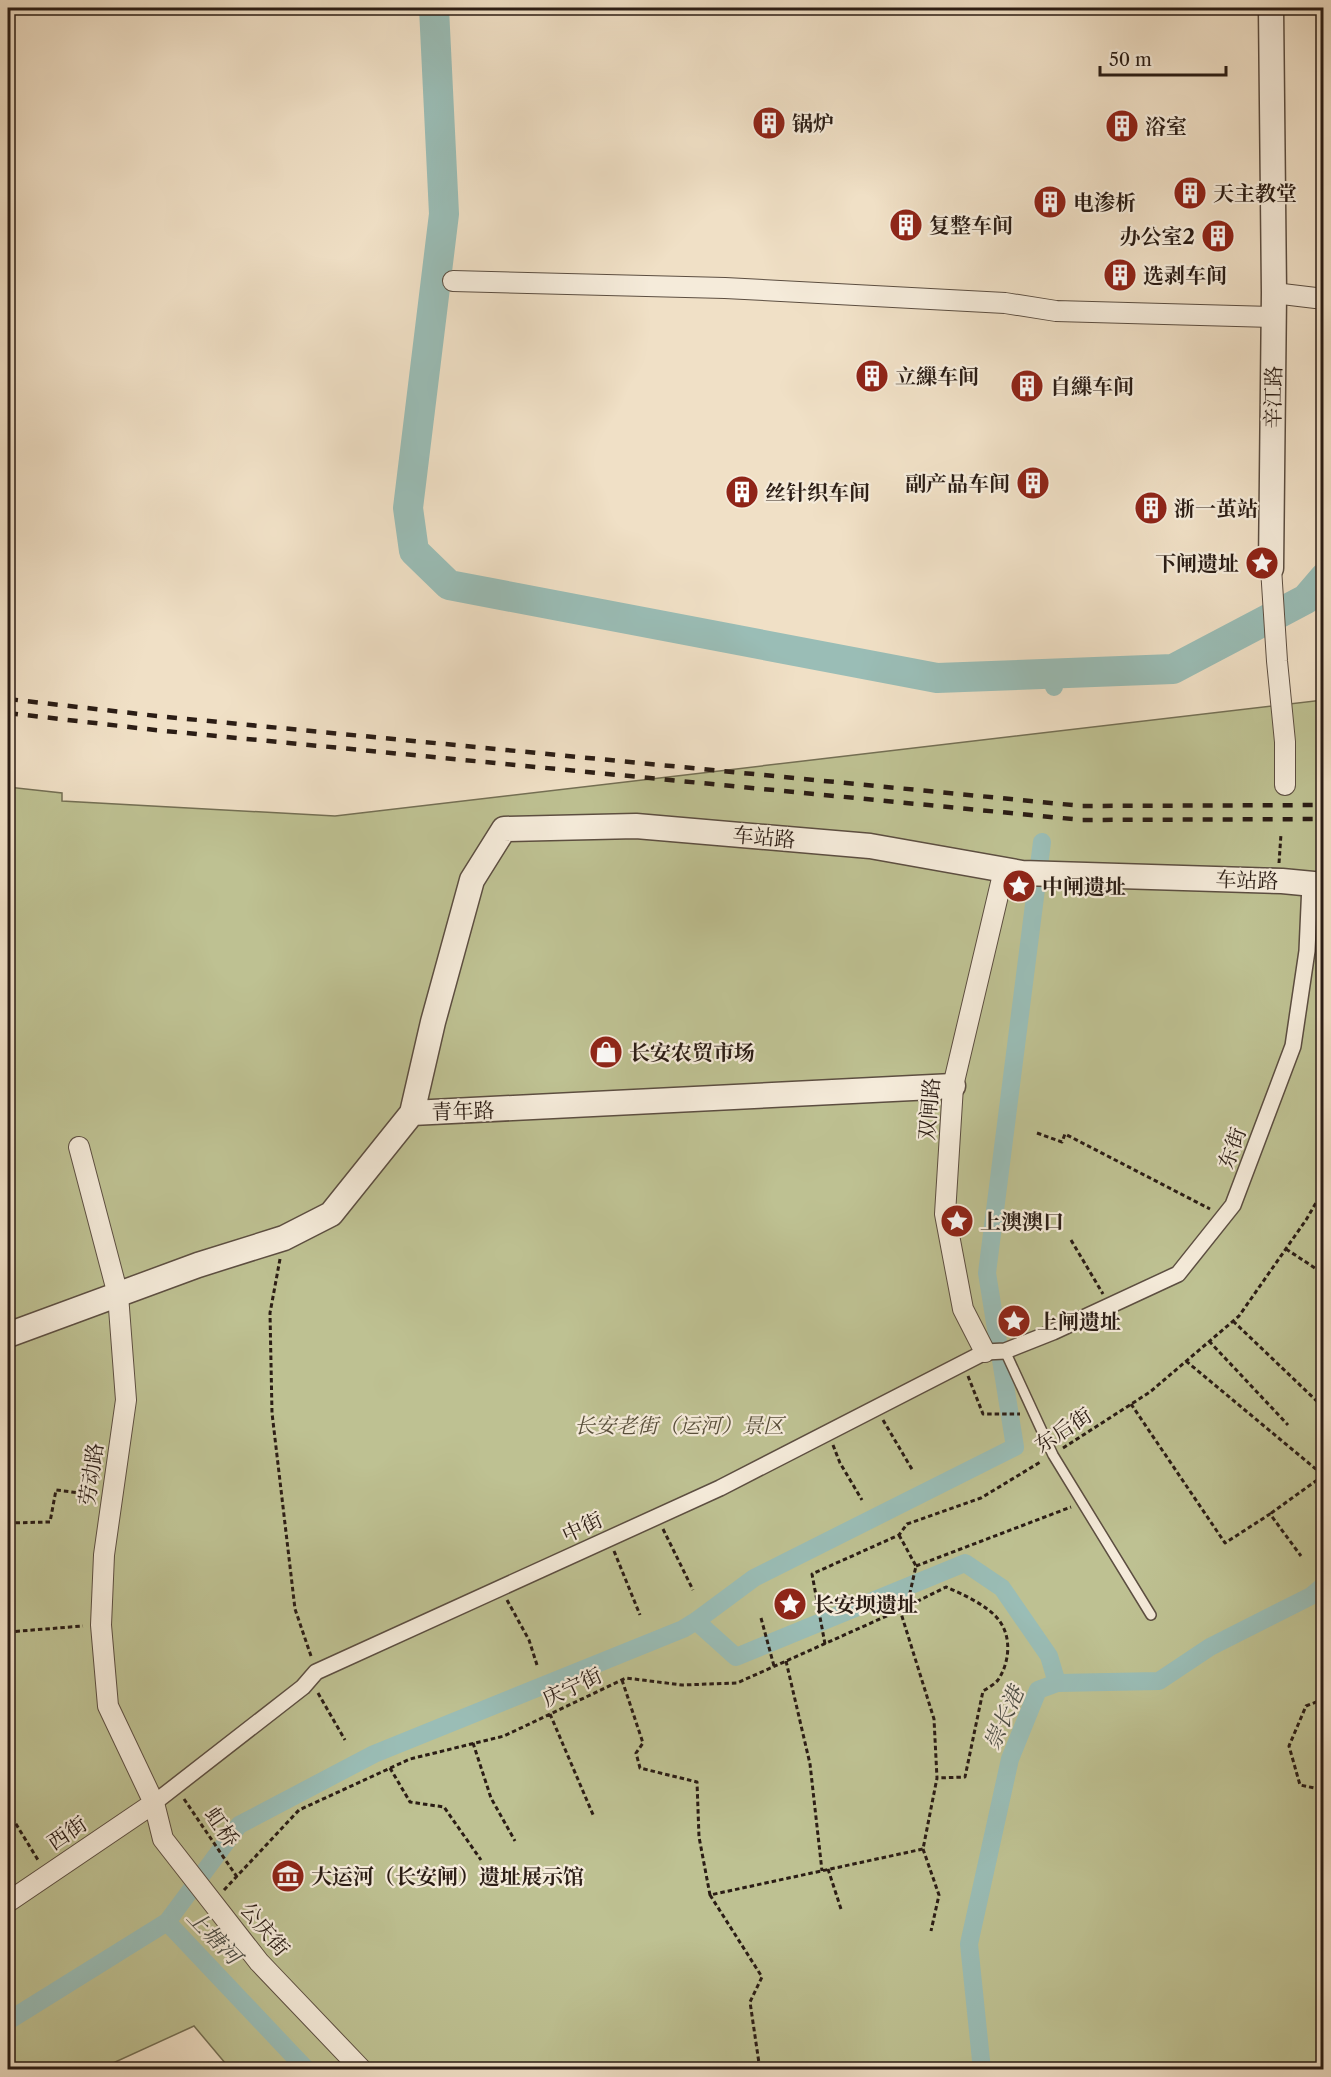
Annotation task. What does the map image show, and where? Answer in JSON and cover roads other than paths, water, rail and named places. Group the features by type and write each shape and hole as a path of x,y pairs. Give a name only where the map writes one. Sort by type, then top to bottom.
{"street":[{"name":"辛江路","path":"1271,8 1274,293 1271,568 1285,742 1285,785"},
{"path":"453,281 725,288 1005,303 1056,312 1274,317"},
{"path":"1274,293 1323,298"},
{"name":"车站路","path":"412,1113 433,1022 472,880 504,829 636,826 870,846 1013,871 1317,884"},
{"name":"双闸路","path":"995,1352 963,1309 945,1214 953,1086 1013,871"},
{"name":"东街","path":"1053,1332 1178,1274 1233,1205 1293,1046 1317,884"},
{"name":"青年路","path":"8,1335 198,1265 284,1238 332,1214 412,1113 953,1086"},
{"name":"劳动路","path":"79,1147 118,1294 126,1400 104,1556 101,1624 108,1706 154,1803"},
{"name":"中街","path":"154,1803 303,1687 313,1676 720,1488 963,1363 1053,1332"},
{"name":"公庆街","path":"154,1803 163,1839 173,1852 260,1962 362,2070"},
{"name":"西街","path":"8,1902 154,1803"}],"lane":[{"path":"995,1352 1053,1455 1151,1616"}],"waterway":[{"path":"434,8 444,214 408,508 414,551 449,585 937,678 1173,669 1306,599 1324,578"},
{"path":"1054,673 1054,687"},
{"path":"167,1922 239,1825 374,1754 683,1629 754,1578 1015,1447 987,1273 1042,842"},
{"path":"696,1621 736,1657 965,1563 1002,1588 1049,1656 1057,1683"},
{"name":"崇长港","path":"982,2070 969,1944 1010,1759 1038,1690 1057,1683 1159,1681 1210,1647 1311,1596 1324,1585"},
{"name":"上塘河","path":"8,2021 167,1922 307,2070"}],"railway":[{"path":"8,699 157,716 1082,806 1324,805"},
{"path":"8,713 155,730 1082,820 1324,819"}],"place":[{"name":"锅炉","path":"769,123"},
{"name":"浴室","path":"1122,126"},
{"name":"天主教堂","path":"1190,193"},
{"name":"电渗析","path":"1050,202"},
{"name":"复整车间","path":"906,225"},
{"name":"办公室2","path":"1218,236"},
{"name":"选剥车间","path":"1120,275"},
{"name":"立繅车间","path":"872,376"},
{"name":"自繅车间","path":"1027,386"},
{"name":"副产品车间","path":"1033,483"},
{"name":"丝针织车间","path":"742,492"},
{"name":"浙一茧站","path":"1151,508"},
{"name":"下闸遗址","path":"1262,563"},
{"name":"中闸遗址","path":"1019,886"},
{"name":"长安农贸市场","path":"606,1052"},
{"name":"上澳澳口","path":"957,1221"},
{"name":"上闸遗址","path":"1014,1321"},
{"name":"长安坝遗址","path":"790,1604"},
{"name":"大运河（长安闸）遗址展示馆","path":"288,1876"}],"park label":[{"name":"长安老街（运河）景区","path":"679,1425"}]}
